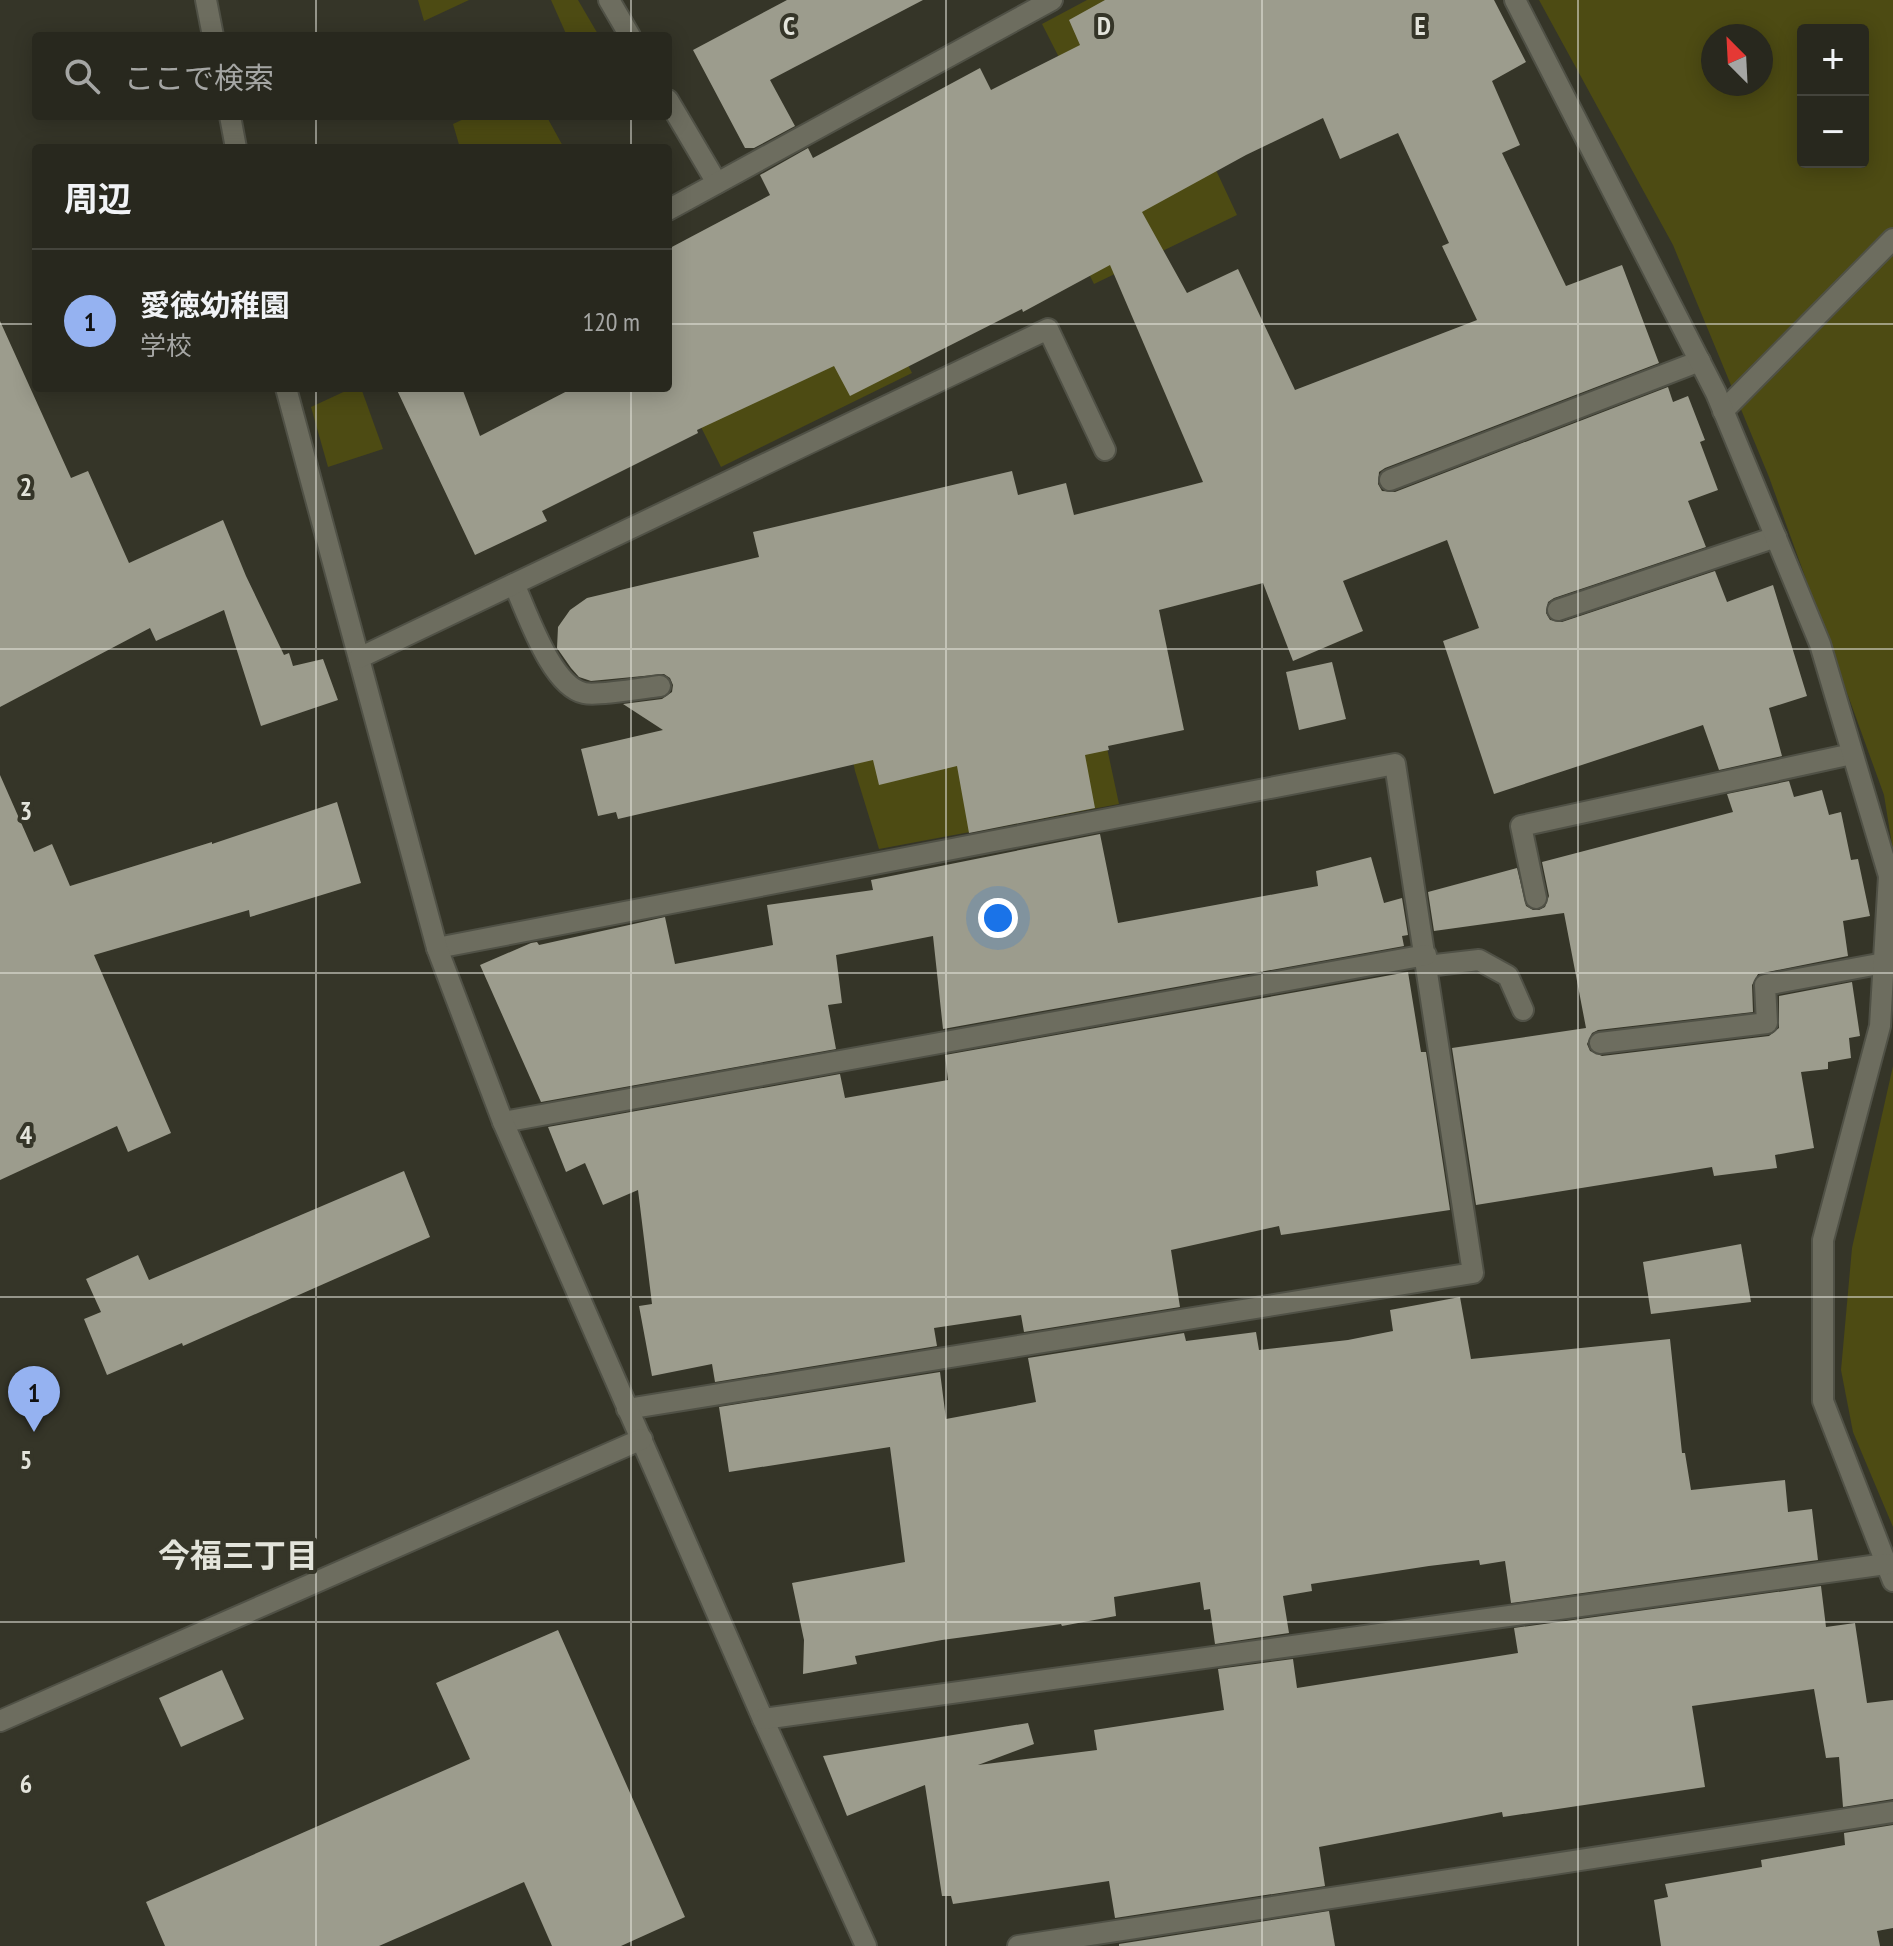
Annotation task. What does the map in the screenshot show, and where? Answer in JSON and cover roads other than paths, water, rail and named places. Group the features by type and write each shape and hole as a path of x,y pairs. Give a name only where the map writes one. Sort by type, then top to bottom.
{"street":[{"path":"206,0 212,32"},
{"path":"609,0 628,32"},
{"path":"672,208 1052,0"},
{"path":"763,1719 1889,1572 1823,1401 1823,1240 1880,1026 1889,876 1820,644 1723,411 1515,0"},
{"path":"672,107 717,183"},
{"path":"231,120 235,144"},
{"path":"1723,411 1893,239"},
{"path":"359,658 1048,329 1105,450"},
{"path":"1390,480 1700,361"},
{"path":"292,392 359,658 437,948 503,1122 763,1719 866,1946"},
{"path":"1558,610 1776,537"},
{"path":"514,584 549,659 564,683 584,693 660,686"},
{"path":"1536,898 1521,826 1852,754"},
{"path":"437,948 1395,764 1473,1273 627,1409"},
{"path":"503,1122 1427,960 1479,960 1508,976 1523,1010"},
{"path":"1600,1043 1767,1023 1765,985 1884,963"},
{"path":"0,1721 642,1439"},
{"path":"1018,1946 1893,1812"}],"place":[{"name":"愛徳幼稚園","path":"34,1432"}],"district":[{"name":"今福三丁目","path":"238,1556"}]}
